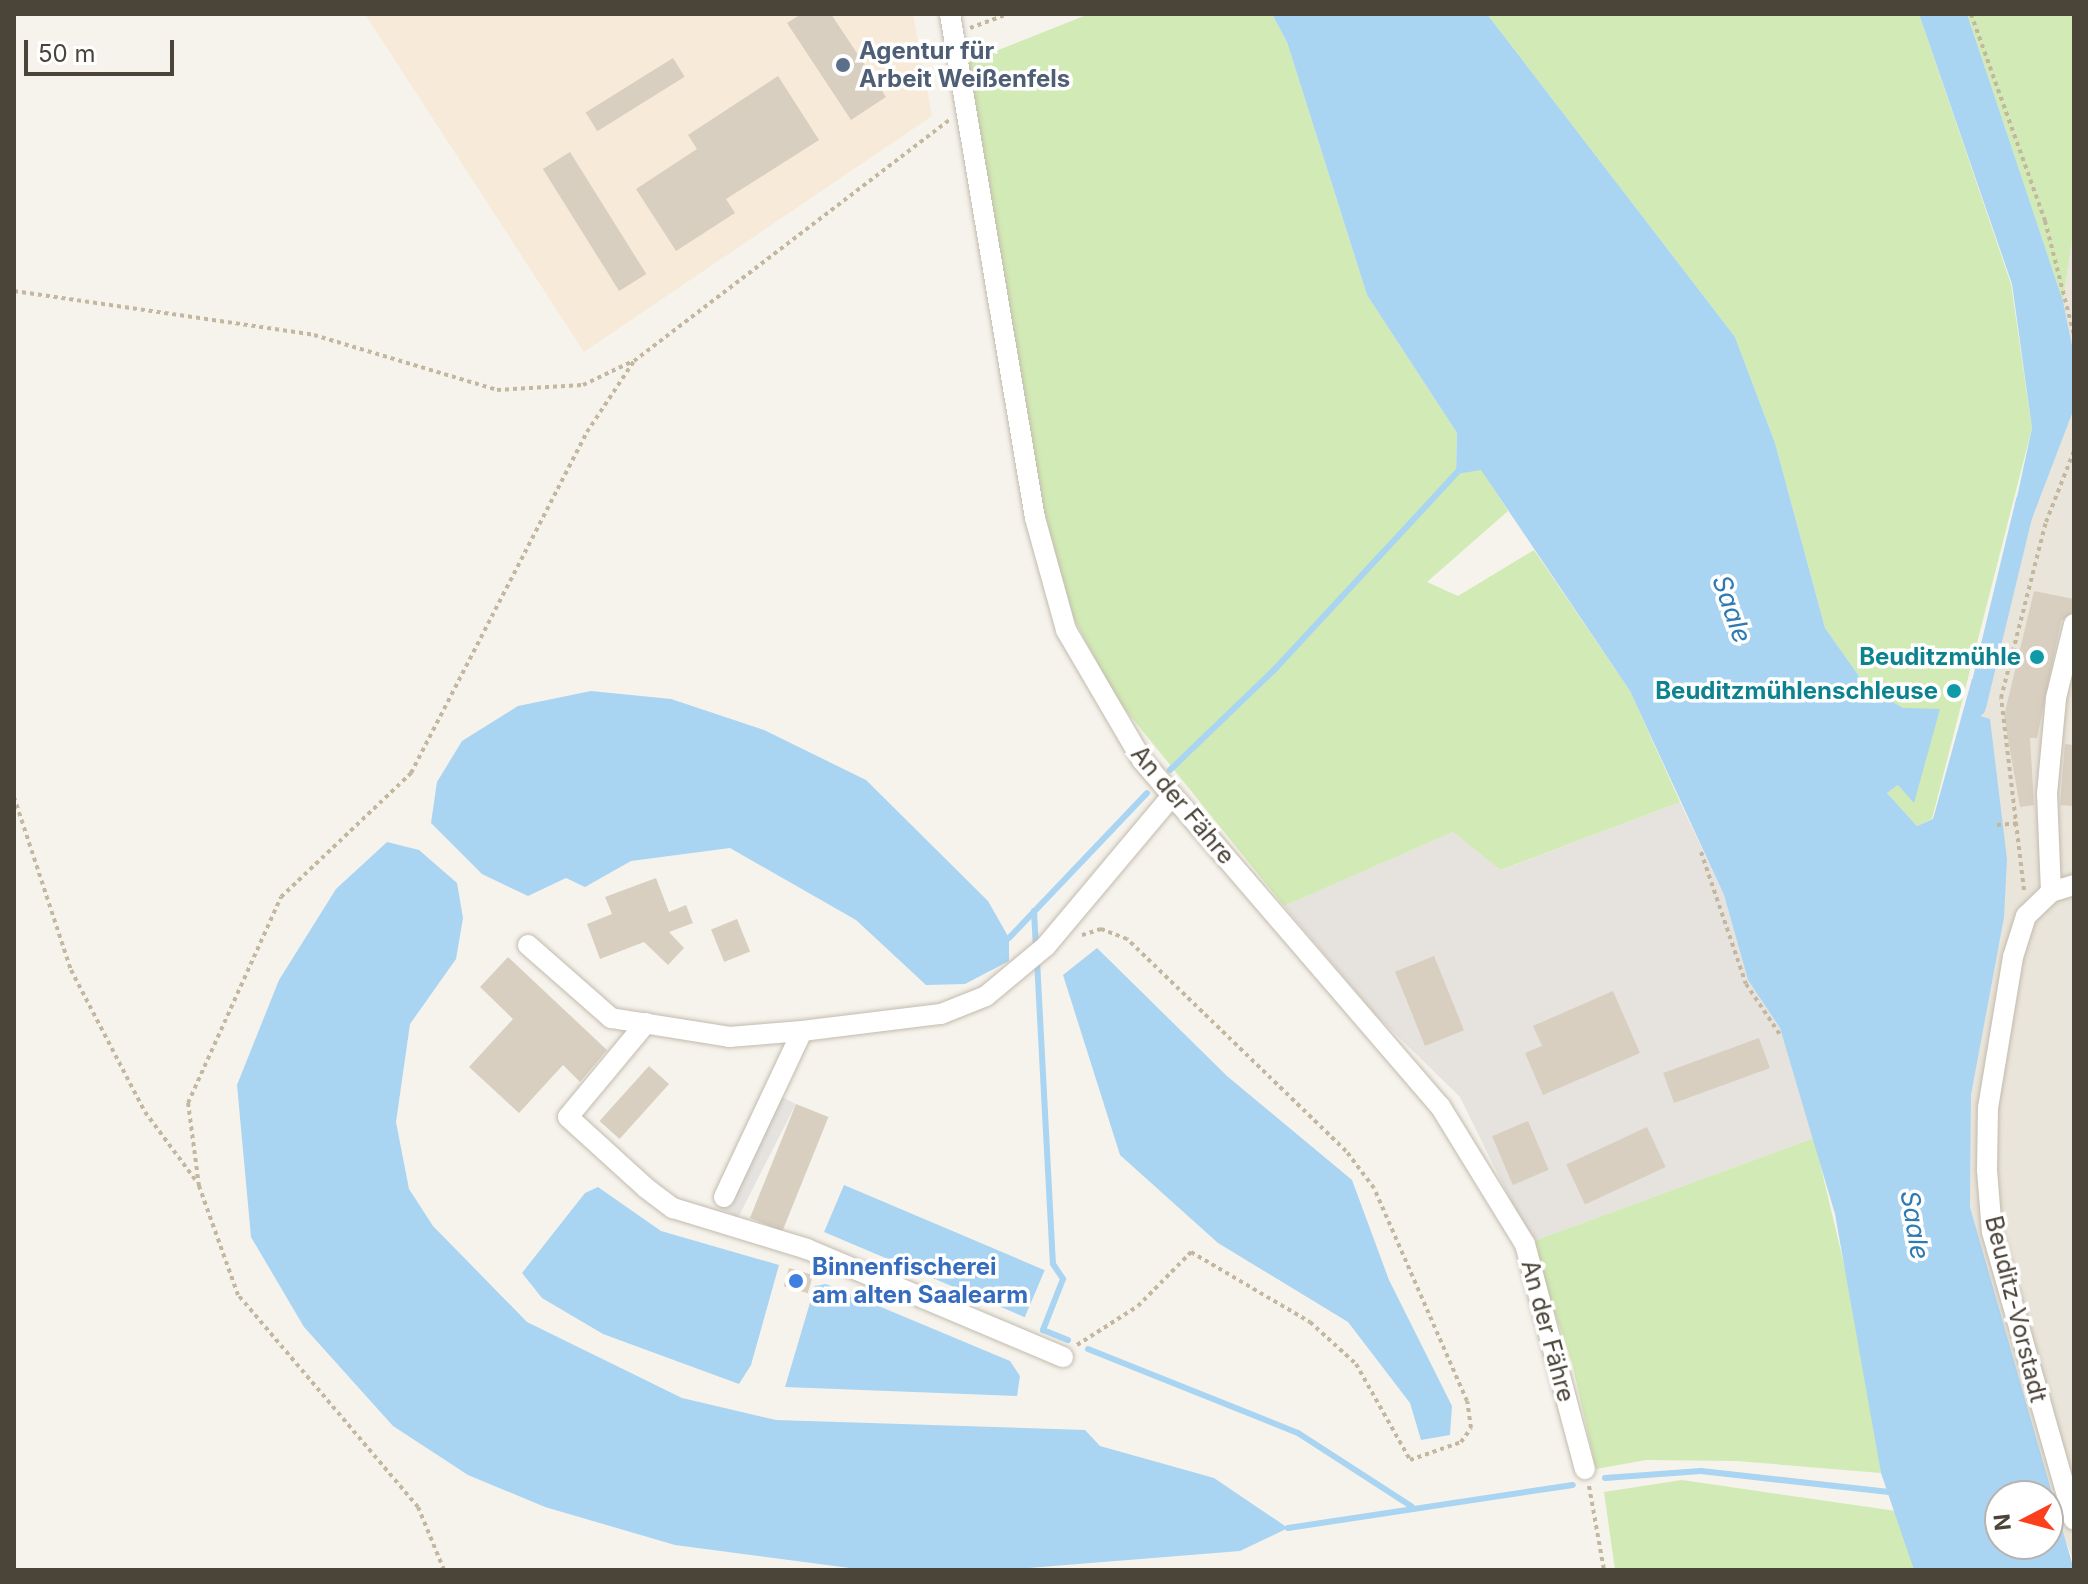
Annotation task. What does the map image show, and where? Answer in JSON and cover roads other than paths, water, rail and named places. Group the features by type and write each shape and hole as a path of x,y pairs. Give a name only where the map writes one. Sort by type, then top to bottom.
{"street":[{"name":"An der Fähre","path":"951,24 962,110 1035,518 1066,630 1171,797 1440,1106 1517,1231 1585,1469"},
{"path":"2074,624 2056,698 2047,794 2051,892 2074,885"},
{"path":"528,945 611,1018 729,1037 941,1014 986,996 1046,947 1171,797"},
{"name":"Beuditz-Vorstadt","path":"2051,892 2026,916 2002,1009 1988,1108 1992,1232 2074,1520"},
{"path":"646,1023 568,1117 646,1188 673,1208 807,1249 1063,1357"},
{"path":"724,1197 802,1031"}],"water":[{"name":"Saale","path":"1272,14 1487,14 1735,337 1775,443 1825,628 1866,686 1903,708 1940,709 1914,803 1898,785 1887,793 1917,826 1933,819 1972,679 1988,681 1980,716 1990,719 2007,859 2004,917 1971,1095 1970,1207 2048,1480 1984,1480 1984,1560 2064,1560 2064,1535 2074,1570 1914,1570 1881,1473 1835,1214 1780,1028 1748,980 1724,895 1630,691 1481,470 1456,474 1457,433 1367,295 1287,42"},
{"path":"1919,14 1967,14 2063,301 2074,355 2073,411 2028,529 2011,525 2032,428 2012,284"},
{"path":"591,691 671,699 764,730 866,780 988,901 1009,938 1009,961 965,984 926,985 856,920 730,848 631,861 585,887 566,878 528,896 482,874 431,823 437,782 462,741 518,706"},
{"path":"387,842 419,850 457,883 463,918 456,959 410,1024 396,1122 409,1189 433,1226 527,1322 682,1398 776,1420 1085,1430 1100,1446 1214,1478 1288,1528 1240,1551 1005,1570 850,1568 675,1545 545,1507 468,1475 393,1426 304,1327 251,1237 237,1085 279,980 336,889"},
{"path":"1097,948 1227,1076 1352,1180 1389,1280 1452,1406 1450,1435 1421,1440 1410,1403 1348,1322 1218,1243 1120,1155 1063,975"},
{"path":"844,1185 1045,1270 1025,1317 824,1232"},
{"path":"598,1187 661,1231 779,1265 751,1365 739,1384 603,1334 542,1298 522,1273 585,1193"},
{"path":"826,1284 1010,1361 1020,1376 1017,1396 785,1387 815,1286"}],"waterway":[{"path":"1170,770 1275,669 1459,470"},
{"path":"1976,707 2026,501"},
{"path":"1009,938 1147,793"},
{"path":"1034,911 1036,949"},
{"path":"1037,960 1053,1264 1063,1279 1043,1330 1068,1340"},
{"path":"1088,1349 1298,1433 1411,1506"},
{"path":"1605,1478 1701,1471 1896,1493"},
{"path":"1288,1528 1573,1485"}],"place":[{"name":"Agentur für Arbeit Weißenfels","path":"843,65"},
{"name":"Beuditzmühle","path":"2037,657"},
{"name":"Beuditzmühlenschleuse","path":"1954,691"},
{"name":"Binnenfischerei am alten Saalearm","path":"796,1281"}]}
